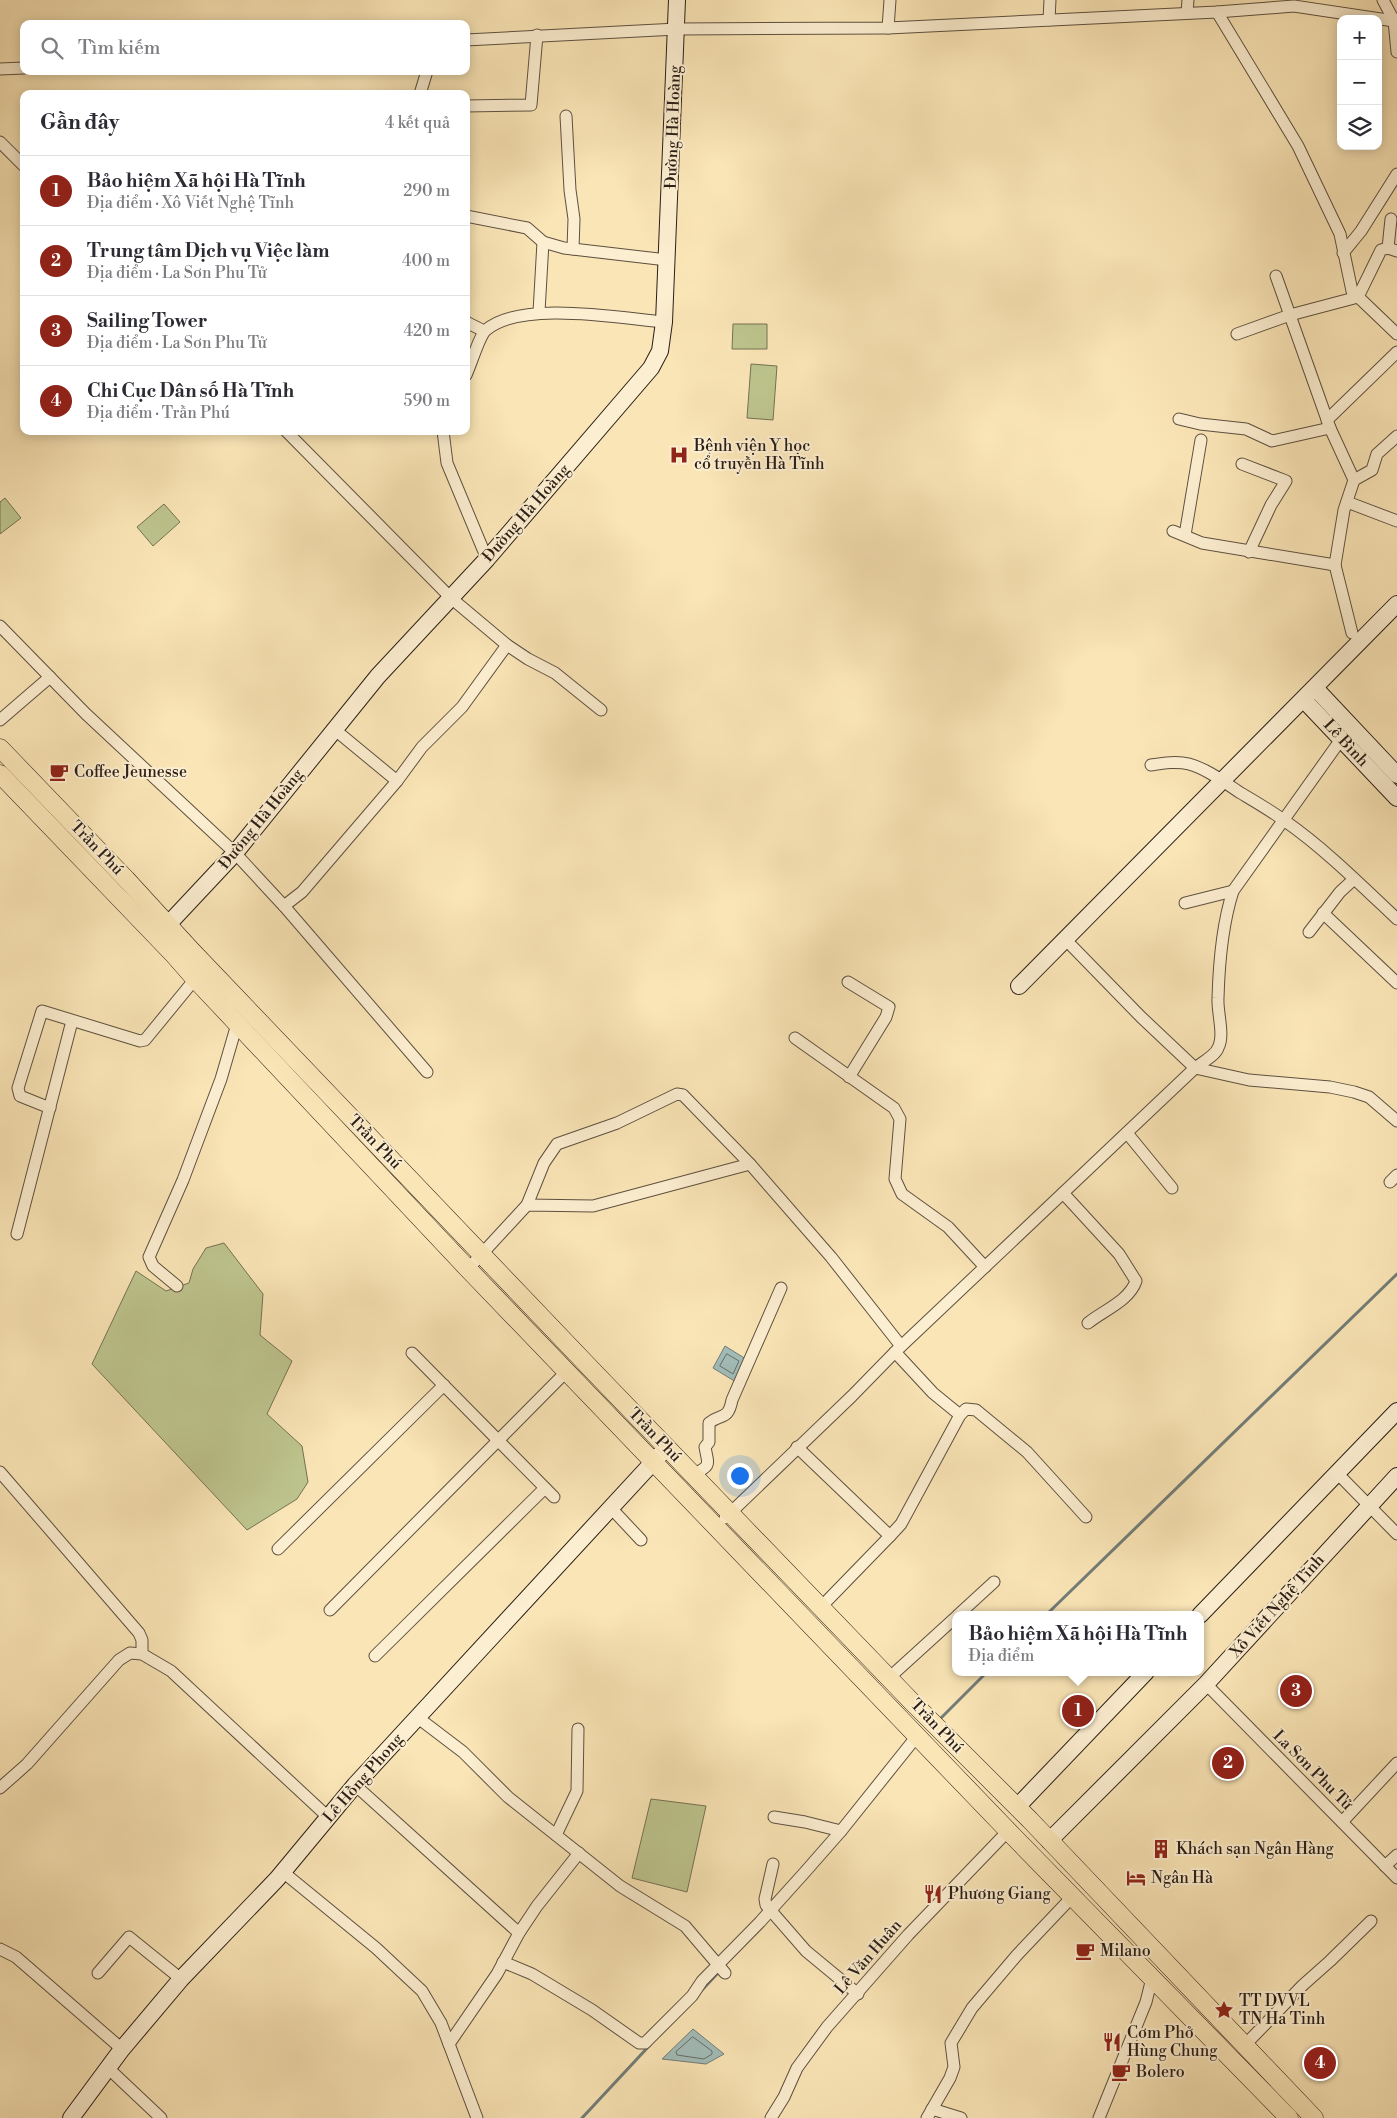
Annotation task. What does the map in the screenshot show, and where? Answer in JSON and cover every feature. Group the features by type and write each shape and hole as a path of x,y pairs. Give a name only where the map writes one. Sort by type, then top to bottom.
{"main road":[{"name":"Trần Phú","path":"0,748 667,1447 1049,1841 1314,2118"},
{"name":"Trần Phú","path":"0,774 468,1269 1008,1831 1288,2118"}],"street":[{"name":"Đường Hà Hoàng","path":"156,937 235,853 378,676 487,559 651,368 660,351 664,322 677,0"},
{"path":"888,28 890,0"},
{"path":"1049,20 1050,0"},
{"path":"1187,13 1188,0"},
{"path":"1383,0 1396,20 1397,52"},
{"path":"470,40 677,29 888,28 1217,12 1294,6 1396,20"},
{"path":"1217,12 1298,146 1340,234 1352,291 1397,334"},
{"path":"470,106 531,105 537,35"},
{"path":"0,69 20,68"},
{"path":"421,90 426,75"},
{"path":"566,116 570,190 574,219 574,249"},
{"path":"0,142 20,162"},
{"path":"1343,254 1361,231 1397,174"},
{"path":"470,217 527,228 543,242 574,249 667,260"},
{"path":"1237,334 1290,315 1358,297 1381,250 1392,250 1391,219"},
{"path":"539,312 543,242"},
{"path":"1276,276 1329,424 1354,480 1338,538 1335,565 1352,633"},
{"path":"470,365 484,331 500,320 539,312 664,322"},
{"path":"470,324 484,331"},
{"path":"1179,419 1200,424 1246,429 1272,441 1329,424 1397,352"},
{"path":"290,435 451,598 507,645 555,673 601,710"},
{"path":"443,435 446,463 487,559"},
{"path":"1354,480 1372,470 1377,454 1397,436"},
{"path":"1185,535 1201,440"},
{"path":"1242,464 1286,481 1271,505 1249,552"},
{"path":"1347,502 1397,521"},
{"path":"1173,530 1202,543 1335,565"},
{"path":"1019,986 1397,604"},
{"path":"0,626 86,714 235,853 284,906 427,1072"},
{"path":"284,906 302,892 397,781 422,747 462,706 507,645"},
{"path":"0,720 50,677"},
{"name":"Lê Bình","path":"1310,694 1342,738 1397,798"},
{"name":"Lê Bình","path":"1310,694 1397,775"},
{"path":"334,729 397,781"},
{"path":"717,1526 898,1349 1195,1068 1218,1049 1220,1036 1218,1000 1220,959 1227,909 1233,891 1285,821 1342,738"},
{"path":"1151,765 1168,762 1188,764 1198,767 1222,781 1285,821 1354,878 1397,919"},
{"path":"1309,932 1354,878"},
{"path":"1185,903 1233,891"},
{"path":"1323,913 1397,983"},
{"path":"1065,939 1141,1017 1195,1068 1249,1080 1323,1086 1354,1092 1369,1097 1397,1121"},
{"path":"50,1108 20,1096 18,1088 42,1011 140,1041 146,1040 194,979"},
{"path":"848,982 889,1007 886,1017 849,1077"},
{"path":"17,1234 72,1021"},
{"path":"177,1286 153,1266 150,1257 183,1180 221,1079 237,1024"},
{"path":"794,1038 886,1102 898,1114 900,1120 895,1180 902,1194 948,1228 985,1268"},
{"path":"468,1269 527,1205 544,1163 558,1144 617,1123 677,1094 683,1095 750,1164 831,1257 898,1349 933,1393 960,1415"},
{"path":"1126,1133 1172,1188"},
{"path":"527,1205 592,1206 750,1164"},
{"path":"1063,1193 1119,1254 1136,1281 1133,1289 1124,1297 1088,1323"},
{"path":"694,1474 704,1470 708,1464 709,1458 705,1447 708,1442 709,1423 712,1420 723,1417 730,1411 732,1400 781,1288"},
{"path":"412,1353 554,1498"},
{"path":"330,1610 567,1371"},
{"path":"278,1549 444,1385"},
{"path":"821,1607 901,1524 960,1415 966,1409 976,1410 989,1419 1027,1452 1086,1517"},
{"path":"1204,1611 1397,1411"},
{"name":"Lê Hồng Phong","path":"72,2118 122,2049 180,1979 283,1872 328,1817 417,1717 667,1447"},
{"path":"797,1447 890,1536"},
{"path":"0,1472 139,1633 142,1640 142,1654"},
{"path":"1337,1473 1397,1534"},
{"name":"Xô Viết Nghệ Tĩnh","path":"1049,1841 1206,1684 1397,1476"},
{"path":"375,1656 545,1488"},
{"path":"611,1508 641,1540"},
{"path":"962,1611 994,1582"},
{"path":"890,1677 952,1621"},
{"path":"0,1788 27,1764 119,1660 130,1653 142,1654 171,1671 328,1817"},
{"path":"1016,1807 1142,1676"},
{"name":"La Sơn Phu Tử","path":"1206,1684 1397,1878"},
{"path":"417,1717 463,1752 508,1797 620,1886 685,1926 721,1969"},
{"path":"556,1834 577,1791 578,1728"},
{"path":"503,1962 532,1974 592,2010 636,2041 645,2043 692,1996 702,1982 721,1969 773,1914 917,1736"},
{"path":"1342,1822 1397,1763"},
{"path":"355,1786 519,1933"},
{"path":"774,1817 841,1831"},
{"name":"Lê Văn Huân","path":"771,2118 784,2098 797,2068 814,2043 908,1935 1008,1831"},
{"path":"449,2044 537,1906 579,1853"},
{"path":"1385,1866 1397,1855"},
{"path":"773,1864 765,1899 766,1905 806,1951 858,1994"},
{"path":"283,1872 376,1948 422,1991 441,2023 477,2118"},
{"path":"961,2118 929,2113 946,2089 954,2067 951,2043 954,2036 972,2008 1017,1955 1072,1897"},
{"path":"1244,2046 1303,1985 1371,1921"},
{"path":"98,1973 129,1937 180,1979"},
{"path":"0,1949 16,1957 122,2049"},
{"path":"1099,2118 1146,2002 1152,1978"},
{"path":"108,2068 161,2118"}],"green space":[{"path":"733,324 767,324 767,349 732,349"},
{"path":"751,364 777,366 773,420 747,418"},
{"path":"5,498 21,518 0,534 0,502"},
{"path":"164,504 180,522 153,546 137,527"},
{"path":"224,1243 263,1294 260,1335 292,1361 267,1414 302,1446 308,1482 297,1499 247,1530 92,1364 136,1271 166,1291 189,1283 193,1269 206,1248"},
{"path":"651,1799 706,1806 687,1892 632,1878"}],"water":[{"path":"725,1346 746,1359 736,1382 713,1368"},
{"path":"693,2029 724,2054 706,2064 662,2059"}],"waterway":[{"path":"1050,1611 1397,1274"},
{"path":"938,1721 983,1676"},
{"path":"702,1990 717,1974"},
{"path":"582,2118 650,2045"}],"place":[{"name":"Bệnh viện Y học cổ truyền Hà Tĩnh","path":"679,455"},
{"name":"Coffee Jeunesse","path":"59,772"},
{"name":"Sailing Tower","path":"1296,1691"},
{"name":"Bảo hiệm Xã hội Hà Tĩnh","path":"1078,1711"},
{"name":"Trung tâm Dịch vụ Việc làm","path":"1228,1763"},
{"name":"Khách sạn Ngân Hàng","path":"1161,1849"},
{"name":"Ngân Hà","path":"1136,1878"},
{"name":"Phương Giang","path":"933,1894"},
{"name":"Milano","path":"1085,1951"},
{"name":"TT DVVL TN Ha Tinh","path":"1224,2010"},
{"name":"Cơm Phở Hùng Chung","path":"1112,2042"},
{"name":"Chi Cục Dân số Hà Tĩnh","path":"1320,2063"},
{"name":"Bolero","path":"1121,2072"}]}
